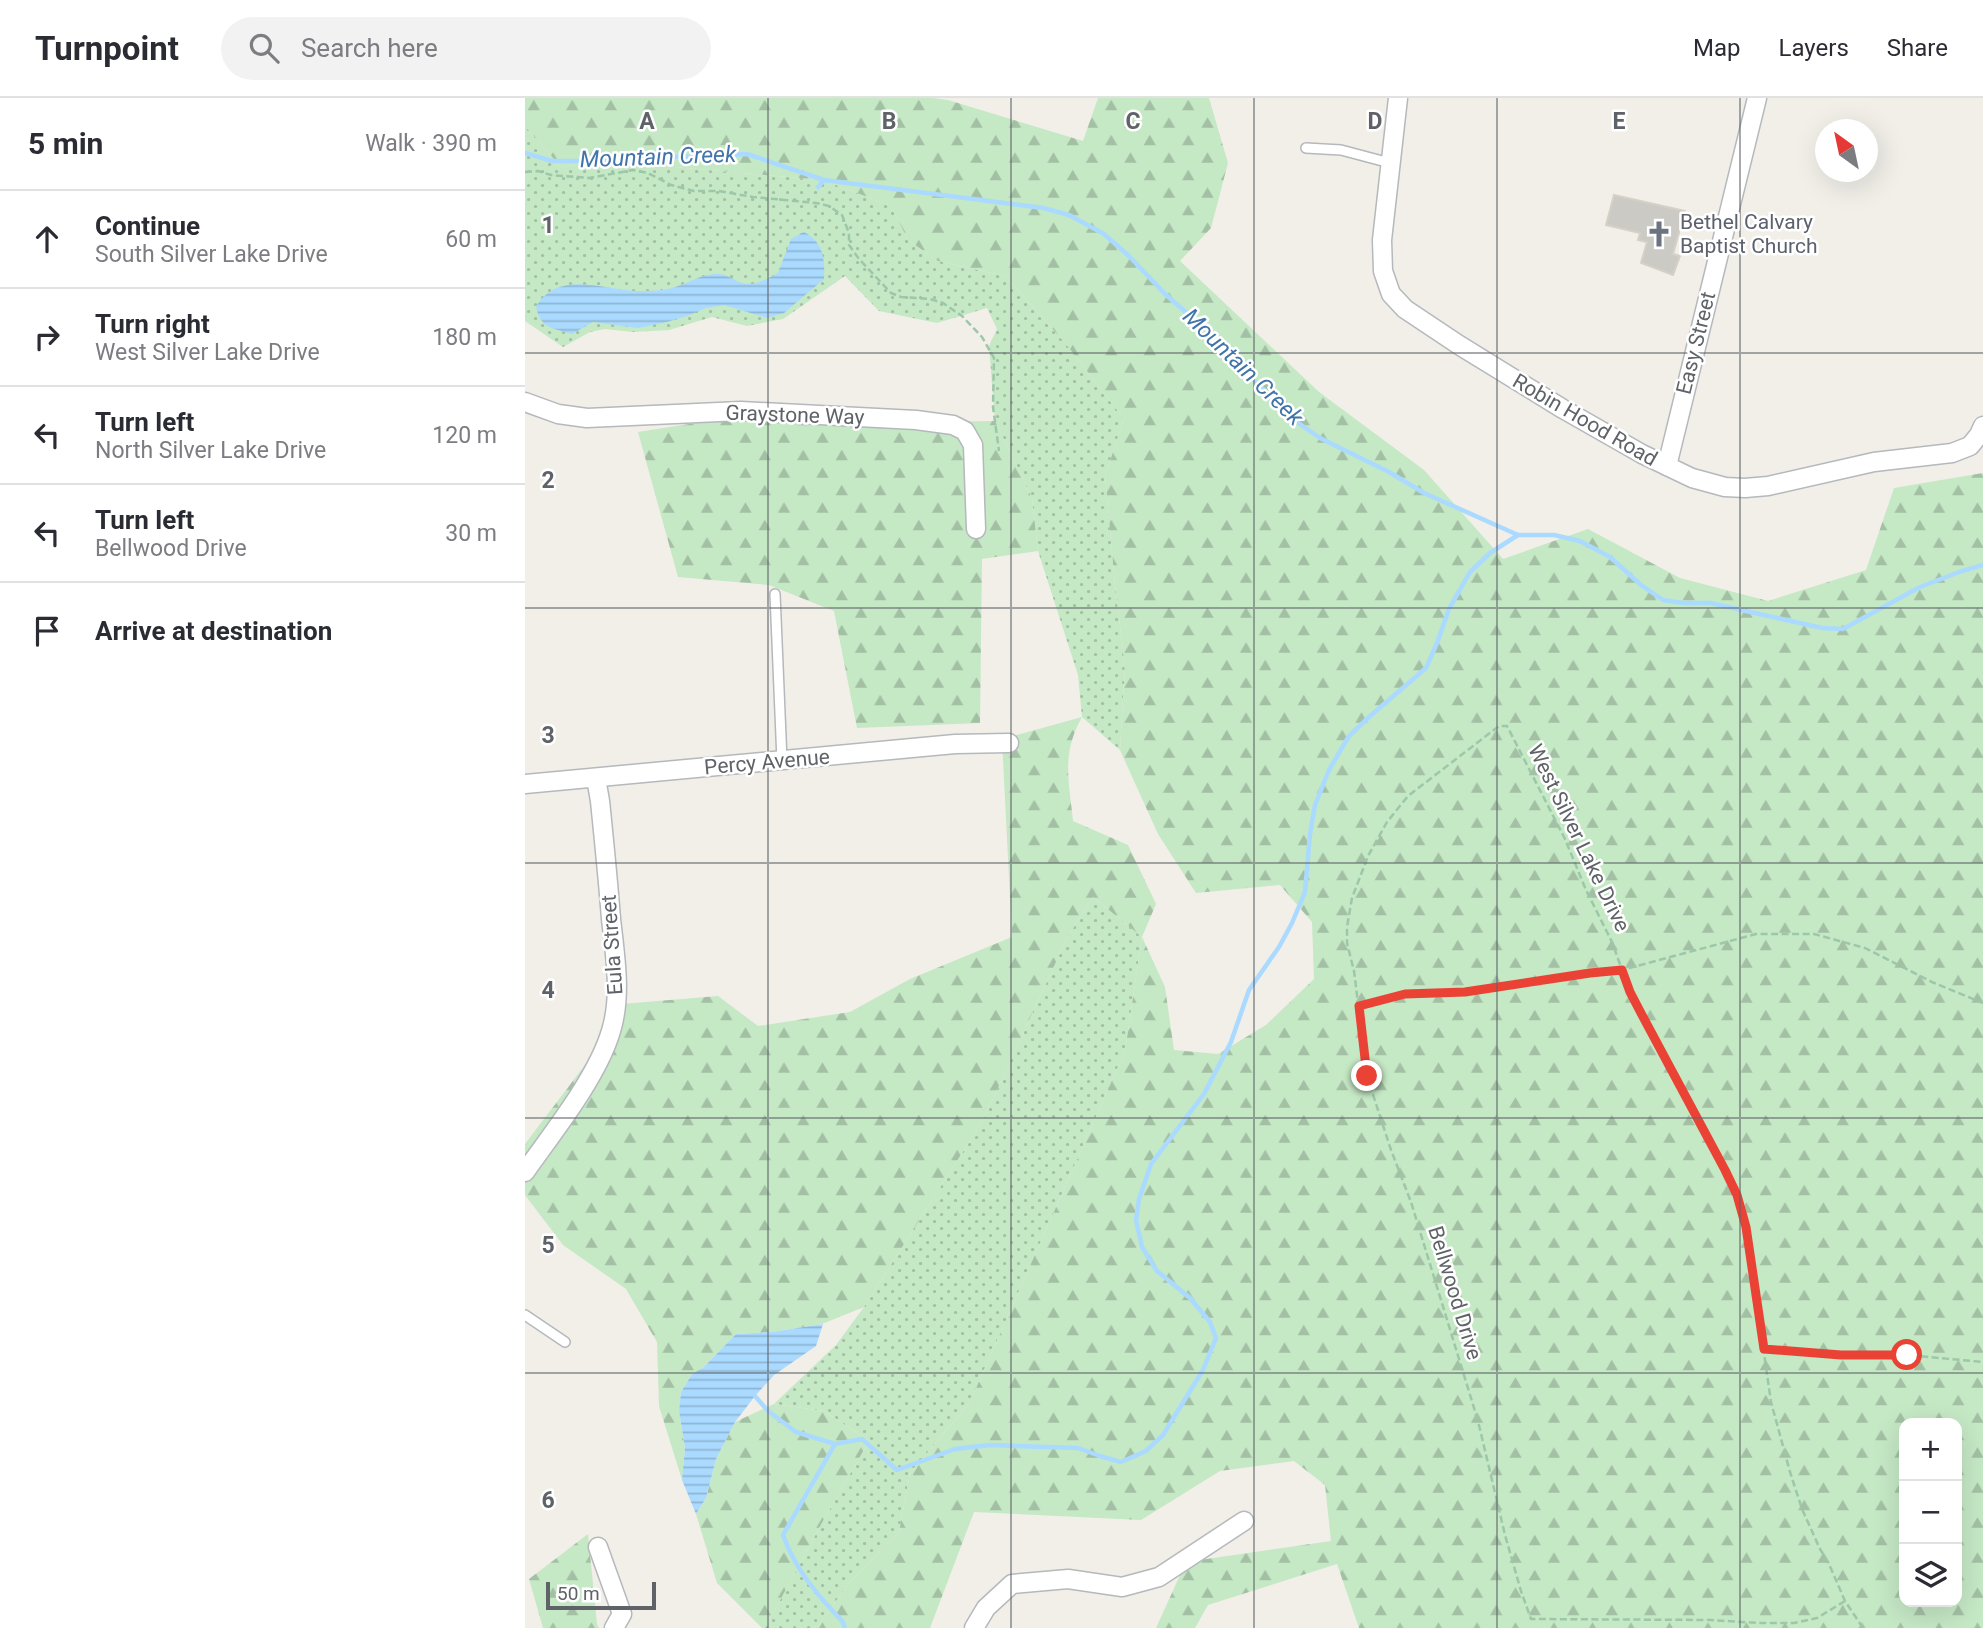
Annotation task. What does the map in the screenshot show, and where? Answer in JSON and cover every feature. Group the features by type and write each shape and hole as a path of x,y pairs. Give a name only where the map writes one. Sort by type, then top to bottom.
{"street":[{"name":"Robin Hood Road","path":"1398,98 1382,240 1383,271 1387,285 1405,309 1563,409 1692,478 1725,487 1745,488 1768,486 1874,462 1952,453 1970,446 1983,426"},
{"name":"Easy Street","path":"1667,466 1757,98"},
{"name":"Graystone Way","path":"525,402 558,414 587,418 741,411 916,420 953,425 965,431 972,445 976,529"},
{"name":"Percy Avenue","path":"525,784 955,744 1009,743"},
{"name":"Eula Street","path":"525,1172 597,1064 605,1049 615,1017 617,986 614,947 596,778"},
{"path":"974,1628 986,1608 1012,1584 1068,1579 1122,1587 1159,1577 1244,1521"},
{"path":"598,1547 622,1614 614,1628"}],"lane":[{"path":"1306,148 1341,150 1390,163"},
{"path":"775,594 782,761"},
{"path":"525,1315 565,1342"}],"path":[{"path":"525,173 538,171 551,175 589,178 633,170 694,191 719,191 829,206 842,215 849,233 849,245 891,293 943,303 982,337 994,358 993,407 999,450"},
{"name":"West Silver Lake Drive","path":"1507,726 1565,839 1630,992 1737,1195 1746,1227 1772,1402 1790,1472 1802,1509 1845,1601 1863,1628"},
{"name":"Bellwood Drive","path":"1507,726 1494,729 1408,796 1387,822 1369,856 1352,898 1347,943 1359,1006 1367,1076 1411,1202 1474,1408 1505,1535 1531,1619 1794,1623 1817,1618 1845,1601"},
{"path":"1359,1006 1405,994 1465,992 1622,970 1756,934 1814,934 1865,948 1932,982 1983,1003"},
{"path":"1764,1349 1841,1355 1907,1355 1983,1362"}],"green space":[{"path":"525,98 933,98 948,100 1083,141 1098,98 1209,98 1228,163 1211,228 1180,261 1319,392 1424,470 1503,559 1588,529 1680,578 1768,601 1866,570 1894,488 1983,473 1983,1628 1359,1628 1337,1564 1208,1605 1195,1628 1156,1628 1186,1562 1331,1541 1325,1485 1294,1461 1220,1471 1141,1520 974,1512 930,1628 819,1628 849,1583 899,1532 910,1473 969,1404 1125,1051 1142,937 1165,987 1174,1050 1218,1054 1266,1025 1314,979 1312,922 1280,885 1196,893 1158,834 1120,750 1125,666 1105,476 1124,419 1066,344 1005,276 938,261 908,240 891,206 823,180 639,164 560,166 525,126"},
{"path":"525,126 560,166 639,164 823,180 891,206 908,240 938,261 1005,276 1066,344 1124,419 1105,476 1125,666 1120,750 1082,717 1078,675 1038,551 1032,498 995,421 989,346 997,329 987,308 937,323 879,311 845,276 783,319 747,326 712,317 669,330 633,332 605,329 590,332 563,347 525,321"},
{"path":"721,419 995,421 1032,498 1038,551 982,559 980,723 857,728 834,611 769,585 678,577 638,432"},
{"path":"1082,717 1075,730 1069,756 1073,821 1128,845 1156,904 1142,937 1093,897 1068,936 983,1120 864,1307 822,1324 736,1334 704,1367 692,1374 681,1392 679,1411 685,1448 682,1480 659,1406 657,1342 626,1289 563,1245 525,1195 525,1144 594,1053 610,1005 718,996 758,1026 850,1012 910,979 1012,937 1002,739"},
{"path":"1093,897 1142,937 1125,1051 969,1404 910,1473 899,1532 849,1583 819,1628 765,1628 869,1441 824,1411 774,1404 836,1345 864,1307 983,1120 1068,936"},
{"path":"774,1404 824,1411 869,1441 765,1628 762,1628 717,1583 696,1514 706,1498 716,1459 735,1422"},
{"path":"588,1534 599,1628 543,1628 529,1579"}],"water":[{"path":"804,232 819,246 824,264 824,279 784,313 767,318 724,305 638,328 593,322 572,334 545,324 538,314 536,307 545,296 568,285 594,285 635,291 659,290 706,275 718,274 748,284 756,283 778,273 791,239"},
{"path":"823,1324 816,1346 774,1375 735,1422 716,1459 706,1498 696,1514 682,1480 685,1448 679,1411 681,1392 692,1374 704,1367 736,1334"}],"building":[{"name":"Bethel Calvary Baptist Church","path":"1614,195 1685,211 1673,254 1680,256 1673,275 1641,263 1647,242 1638,240 1640,233 1606,225"}],"waterway":[{"name":"Mountain Creek","path":"525,153 552,161 747,154 824,180 1043,208 1069,215 1104,234 1129,256 1165,294 1221,343 1294,420 1320,438 1389,472 1424,493 1518,535 1554,535 1580,541 1610,557 1641,585 1663,600 1710,603 1822,628 1843,629 1920,587 1983,565"},
{"path":"818,187 824,180"},
{"path":"755,1396 768,1411 796,1432 835,1444 862,1439 897,1470 955,1449 990,1445 1078,1448 1121,1462 1146,1451 1163,1435 1203,1370 1216,1338 1210,1322 1190,1298 1157,1271 1142,1247 1136,1220 1139,1199 1151,1164 1204,1094 1231,1042 1249,990 1292,923 1305,892 1315,805 1329,770 1349,736 1426,668 1449,609 1470,572 1490,553 1518,535"},
{"path":"835,1444 783,1535 801,1571 845,1628"}],"place":[{"name":"Bethel Calvary Baptist Church","path":"1659,234"}],"route":[{"path":"1367,1076 1359,1006 1405,994 1465,992 1622,970 1630,992 1737,1195 1746,1227 1764,1349 1841,1355 1907,1355"}]}
